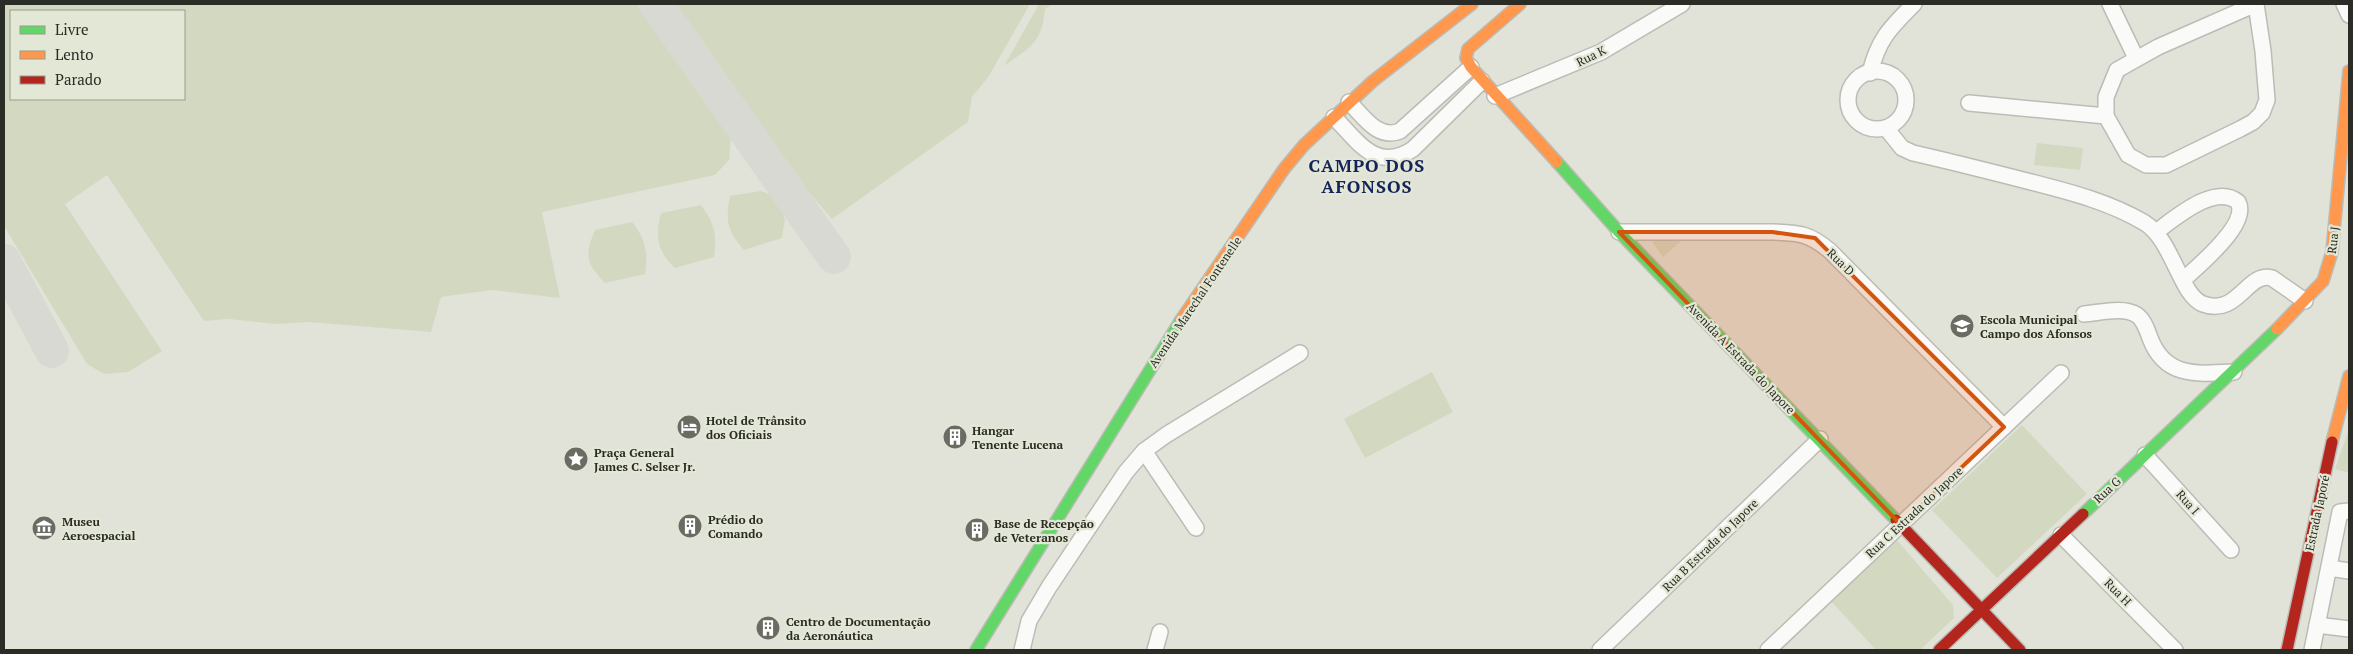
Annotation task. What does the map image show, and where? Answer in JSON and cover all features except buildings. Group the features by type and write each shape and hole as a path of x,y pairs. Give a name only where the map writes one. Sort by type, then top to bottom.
{"street":[{"name":"Avenida Marechal Fontenelle","path":"976,650 1127,410 1161,349 1284,168 1300,148 1349,102 1472,4"},
{"path":"1349,102 1381,133 1390,135 1400,131 1469,64 1468,49 1520,4"},
{"name":"Rua K","path":"1495,96 1601,52 1682,4"},
{"path":"1870,72 1879,44 1888,29 1914,4"},
{"path":"2110,4 2136,58"},
{"path":"2256,4 2263,51 2267,100 2262,113 2254,122 2166,165 2155,166 2138,162 2128,155 2106,116 2106,97 2110,82 2117,70 2136,58 2256,4"},
{"path":"2344,4 2349,15"},
{"name":"Avenida A Estrada do Japore","path":"1469,64 1495,96 1619,232 1820,439 2020,650"},
{"name":"Rua J","path":"2234,372 2323,281 2332,252 2349,71"},
{"path":"1870,72 1886,72 1896,79 1903,88 1906,100 1903,112 1896,122 1886,128 1872,129 1859,124 1850,113 1847,100 1851,86 1860,76 1870,72"},
{"path":"1334,117 1369,153 1379,157 1402,157 1413,149 1482,80"},
{"path":"1439,94 1453,109"},
{"path":"1969,103 2106,116"},
{"path":"1886,128 1902,148 1914,153 2077,194 2109,205 2145,223 2156,232 2194,299 2211,306 2222,306 2233,302 2260,278 2266,276 2272,278 2305,301"},
{"path":"1390,135 1392,158"},
{"path":"2156,232 2207,198 2226,195 2238,202 2240,211 2236,223 2206,259 2183,280"},
{"name":"Rua D","path":"1619,232 1772,232 1792,233 1815,238 2004,427"},
{"path":"2084,314 2130,312 2139,316 2154,350 2161,360 2172,368 2193,372 2234,372"},
{"path":"1022,650 1029,621 1049,586 1126,472 1144,451 1166,435 1300,353"},
{"name":"Rua G","path":"1939,650 2234,372"},
{"name":"Rua C Estrada do Japore","path":"1768,650 2060,373"},
{"name":"Estrada Japoré","path":"2287,650 2346,400 2349,376"},
{"name":"Rua B Estrada do Japore","path":"1600,650 1820,439"},
{"path":"1144,451 1196,528"},
{"name":"Rua I","path":"2144,455 2231,550"},
{"path":"2312,650 2340,512 2349,511"},
{"name":"Rua H","path":"2062,534 2175,650"},
{"path":"2329,568 2349,571"},
{"path":"2317,625 2349,630"},
{"path":"1156,650 1160,632"}],"highlighted area":[{"path":"1619,232 1772,232 1815,238 2004,427 1901,525"}],"green space":[{"path":"4,4 637,4 731,136 729,160 715,175 542,212 560,298 492,290 441,297 431,332 309,322 277,324 228,319 204,321 107,175 65,204 162,351 128,372 104,374 87,364 4,226"},
{"path":"672,4 1030,4 989,76 972,97 968,122 832,219 782,161"},
{"path":"1039,4 1052,4 1045,9 1038,37 1028,49 1004,66"},
{"path":"2037,143 2083,148 2080,170 2034,165"},
{"path":"761,191 777,197 785,219 782,238 744,250 734,237 729,225 730,196"},
{"path":"701,205 714,230 714,257 675,268 664,256 659,244 658,230 661,213"},
{"path":"632,222 637,228 645,247 645,274 605,283 594,270 589,259 589,246 595,230"},
{"path":"1685,238 1663,257 1651,240"},
{"path":"1432,372 1453,412 1365,458 1344,419"},
{"path":"2022,425 2087,494 1997,578 1932,510"},
{"path":"2349,429 2349,473 2335,469"},
{"path":"1895,538 1953,605 1954,618 1920,650 1876,650 1831,601"}],"taxiway":[{"path":"656,4 834,257"},
{"path":"4,261 52,351"}],"traffic: fast":[{"path":"1557,162 1619,232 1896,520"},
{"path":"976,650 1181,320"},
{"path":"2083,514 2277,329"}],"traffic: slow":[{"path":"1181,320 1284,169 1304,145 1373,81 1472,4"},
{"path":"1520,4 1468,49 1466,58 1471,67 1557,162"},
{"path":"2277,329 2323,281 2332,252 2349,71"},
{"path":"2332,442 2349,376"}],"traffic: jam":[{"path":"2287,650 2332,442"},
{"path":"1939,650 2083,514"},
{"path":"1896,520 2020,650"}],"place":[{"name":"Escola Municipal Campo dos Afonsos","path":"1962,326"},
{"name":"Hotel de Trânsito dos Oficiais","path":"689,427"},
{"name":"Hangar Tenente Lucena","path":"955,437"},
{"name":"Praça General James C. Selser Jr.","path":"576,459"},
{"name":"Prédio do Comando","path":"690,526"},
{"name":"Museu Aeroespacial","path":"44,528"},
{"name":"Base de Recepção de Veteranos","path":"977,530"},
{"name":"Centro de Documentação da Aeronáutica","path":"768,628"}],"district":[{"name":"CAMPO DOS AFONSOS","path":"1367,175"}]}
